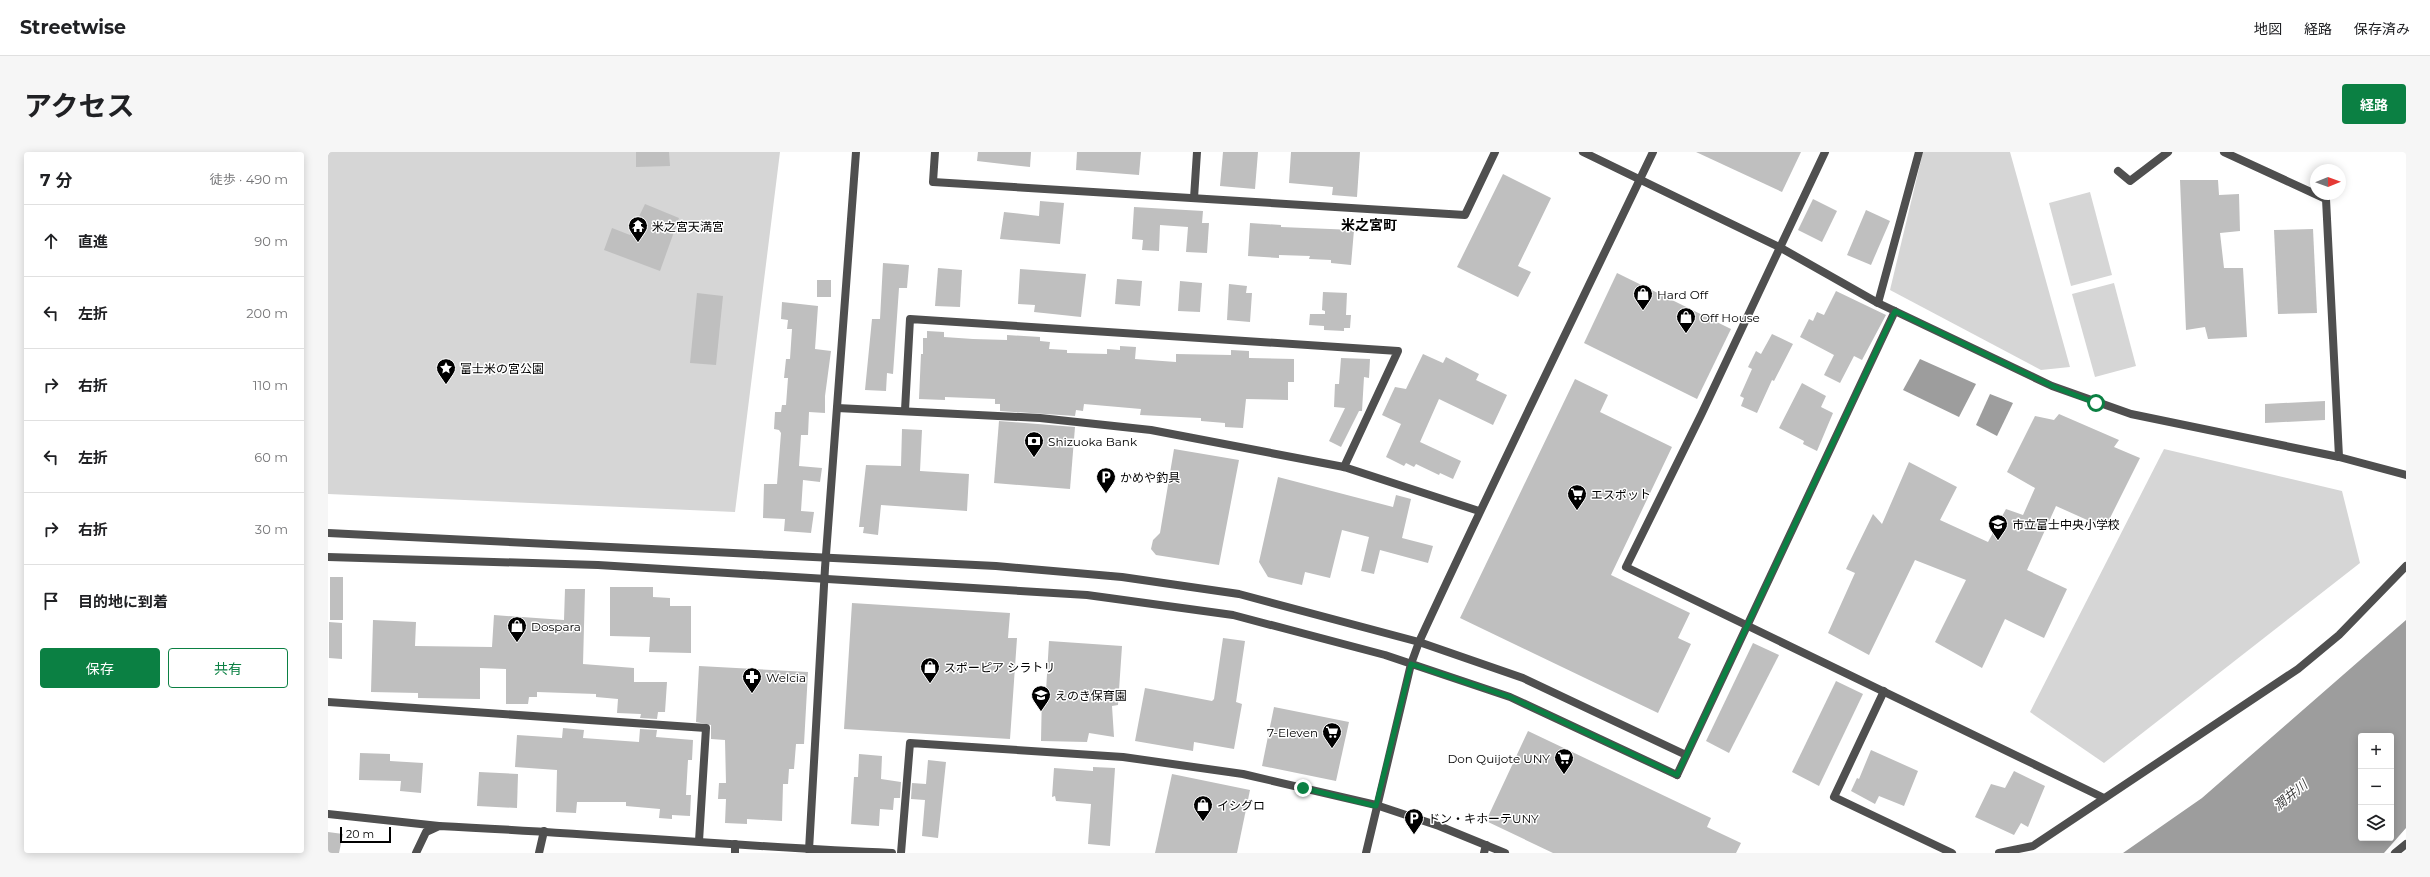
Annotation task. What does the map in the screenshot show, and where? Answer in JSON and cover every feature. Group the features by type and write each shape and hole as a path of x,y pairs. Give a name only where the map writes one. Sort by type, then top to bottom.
{"street":[{"path":"810,850 824,578 838,408 856,152"},
{"path":"935,152 933,182 1465,215 1496,152"},
{"path":"1194,198 1197,152"},
{"path":"1583,152 1781,248 1878,303 2052,386 2096,403 2132,414 2339,457 2406,475"},
{"path":"1366,853 1411,664 1419,642 1479,511 1562,345 1653,152"},
{"path":"1825,152 1781,248 1626,567 2104,798"},
{"path":"1878,303 1919,152"},
{"path":"2118,171 2130,181 2168,152"},
{"path":"2224,152 2326,199 2339,457"},
{"path":"328,557 598,566 824,578 1087,595 1143,601 1233,615 1371,651 1510,697 1677,775 1895,311"},
{"path":"905,410 910,319 1398,351 1344,467"},
{"path":"838,408 905,410 1040,418 1151,430 1344,467 1479,511"},
{"path":"328,533 996,566 1130,578 1239,594 1419,642 1523,678 1686,755"},
{"path":"1999,853 2033,846 2298,668 2339,635 2406,566"},
{"path":"1884,691 1834,796 1952,853"},
{"path":"328,702 706,728 699,841"},
{"path":"901,853 910,743 1124,757 1243,774 1376,806 1439,826 1485,849 1505,853"},
{"path":"328,814 439,826 699,841 810,850 892,853"},
{"path":"416,853 426,832 439,826"},
{"path":"539,853 544,831"},
{"path":"735,844 735,853"},
{"path":"2395,853 2406,844"}],"shaded area":[{"path":"330,152 780,152 735,512 328,494 328,155"},
{"path":"1923,152 2010,152 2070,367 2041,370 1890,290"},
{"path":"2090,192 2112,275 2071,286 2049,203"},
{"path":"2114,283 2136,366 2095,377 2072,294"},
{"path":"2164,449 2342,491 2360,563 2104,763 2030,712"}],"water":[{"path":"1920,359 1976,384 1959,417 1903,390"},
{"path":"1990,394 2013,403 1997,436 1976,425"},
{"name":"潤井川","path":"2406,620 2406,828 2384,853 2123,853 2202,798"}],"building":[{"path":"636,152 669,152 670,166 636,167"},
{"path":"978,152 1031,152 1030,167 977,161"},
{"path":"1077,152 1141,152 1139,175 1076,170"},
{"path":"1223,152 1258,152 1255,189 1220,186"},
{"path":"1291,152 1360,152 1357,197 1332,195 1333,187 1289,183"},
{"path":"1696,152 1801,152 1782,192"},
{"path":"1503,174 1551,198 1518,266 1531,272 1518,297 1457,267"},
{"path":"2180,180 2218,180 2219,195 2239,194 2240,231 2220,233 2224,268 2243,268 2247,337 2208,339 2205,327 2186,330"},
{"path":"1813,199 1837,211 1822,242 1798,230"},
{"path":"1040,201 1064,203 1060,244 1000,239 1004,212 1039,216"},
{"name":"米之宮天満宮","path":"645,204 679,218 660,271 604,250 612,228 630,235"},
{"path":"1134,207 1203,211 1202,223 1209,223 1207,253 1186,252 1188,227 1160,225 1159,251 1142,250 1143,240 1132,239"},
{"path":"1866,210 1890,221 1871,265 1847,255"},
{"path":"1250,223 1281,225 1281,227 1354,230 1351,265 1331,263 1331,260 1309,259 1310,256 1279,255 1279,258 1248,256"},
{"path":"2313,229 2317,313 2278,314 2274,230"},
{"path":"883,263 909,265 907,288 899,288 893,374 887,373 886,391 865,390 872,319 880,319"},
{"path":"938,268 962,270 960,307 935,306"},
{"path":"1020,269 1086,274 1081,317 1034,312 1035,305 1018,304"},
{"path":"1617,273 1731,329 1697,399 1584,343"},
{"path":"1117,279 1142,281 1140,306 1115,304"},
{"path":"817,280 831,280 831,297 817,297"},
{"path":"1180,281 1202,283 1200,312 1178,311"},
{"path":"1229,284 1247,286 1246,293 1252,293 1250,322 1227,320"},
{"path":"1836,291 1886,315 1862,360 1854,356 1840,383 1824,375 1834,355 1800,337 1809,319 1813,321 1817,312 1824,315"},
{"path":"1323,292 1347,293 1346,315 1351,315 1350,328 1344,328 1344,331 1324,330 1324,326 1309,325 1310,314 1325,314 1325,311 1322,310"},
{"path":"697,293 723,296 716,365 690,363"},
{"path":"782,302 818,306 815,349 831,351 825,396 825,413 809,412 808,435 801,435 799,466 822,468 820,482 803,480 801,511 814,512 811,533 784,531 785,519 763,518 764,484 777,484 781,433 779,430 774,429 775,412 781,412 782,405 786,405 788,378 784,378 786,359 790,359 792,329 787,329 788,320 781,319"},
{"path":"927,331 944,332 944,337 973,339 1007,340 1007,335 1040,337 1040,341 1050,342 1049,349 1067,350 1067,353 1107,354 1107,349 1120,350 1120,346 1136,347 1135,359 1176,362 1176,354 1231,355 1231,350 1249,351 1249,358 1294,359 1294,382 1288,382 1288,400 1246,399 1243,428 1225,427 1225,423 1201,421 1201,418 1140,415 1141,409 1084,404 1083,411 1076,410 1075,416 1000,411 1000,404 995,404 995,399 945,397 945,400 919,399 921,354 923,354 923,338 927,338"},
{"path":"1772,334 1793,344 1774,381 1772,380 1757,413 1741,406 1744,398 1740,396 1752,369 1748,367 1756,351 1761,354"},
{"path":"1423,354 1443,363 1446,357 1479,374 1476,380 1507,395 1493,425 1439,399 1420,442 1461,461 1453,479 1440,473 1439,475 1416,464 1414,467 1406,463 1404,466 1386,457 1401,424 1382,415 1395,387 1406,389"},
{"path":"1341,358 1370,359 1369,378 1364,377 1362,411 1359,411 1341,447 1329,441 1345,408 1334,407 1335,384 1339,384"},
{"name":"エスポット","path":"1575,379 1608,395 1600,412 1672,447 1611,575 1690,613 1678,638 1691,644 1658,713 1460,618"},
{"path":"1802,383 1826,396 1821,407 1833,413 1817,451 1803,444 1804,441 1779,428"},
{"path":"2325,401 2325,420 2265,423 2265,404"},
{"path":"2059,414 2119,440 2114,447 2140,458 2105,528 2056,506 2027,570 2067,589 2044,638 2005,619 1982,668 1935,642 1966,580 1915,560 1869,655 1828,633 1855,573 1846,569 1873,514 1882,524 1909,462 1957,487 1940,520 1988,542 2006,509 2023,515 2035,488 2007,472 2035,416 2054,420"},
{"name":"Shizuoka Bank","path":"999,421 1075,427 1070,489 994,483"},
{"path":"902,429 922,430 920,471 969,474 967,511 881,505 878,535 863,533 864,527 859,527 866,465 901,466"},
{"path":"1174,449 1239,460 1219,565 1156,555 1151,549 1153,540 1160,533"},
{"path":"1278,477 1393,507 1396,495 1411,499 1402,538 1433,546 1428,563 1380,550 1374,574 1361,571 1369,537 1342,530 1330,578 1305,572 1302,585 1268,577 1259,562"},
{"path":"330,577 343,577 343,620 330,620"},
{"path":"610,587 653,587 653,597 670,598 670,606 691,606 691,653 649,652 650,637 610,636"},
{"path":"565,589 585,589 583,664 634,668 634,682 667,682 665,712 658,712 657,719 640,718 641,714 617,713 618,699 596,697 596,694 537,692 537,697 529,697 528,704 506,704 506,669 480,668 480,699 418,698 418,693 371,692 373,620 416,622 415,646 492,647 494,615 564,620"},
{"name":"スポーピア シラトリ","path":"852,603 1010,613 1008,638 1017,638 1010,739 844,729"},
{"path":"329,622 342,623 342,659 329,658"},
{"path":"1223,638 1245,641 1236,702 1242,704 1234,749 1194,742 1193,751 1135,741 1145,688 1212,701 1214,699"},
{"path":"1049,641 1122,646 1118,705 1112,706 1114,737 1089,733 1087,742 1041,741 1042,691 1046,691"},
{"path":"1753,643 1779,655 1729,753 1706,741"},
{"path":"699,666 808,672 804,744 796,744 794,769 789,769 788,784 783,784 782,821 747,819 747,824 725,823 726,799 718,799 719,783 726,783 725,740 711,739 711,725 696,722"},
{"path":"1836,681 1863,694 1819,786 1792,772"},
{"path":"1274,707 1349,722 1336,781 1262,766"},
{"path":"563,728 584,730 583,738 639,742 640,729 657,730 656,737 693,740 692,760 688,760 686,795 691,795 690,816 672,815 672,819 659,818 660,809 626,806 626,802 577,802 576,813 556,812 557,770 515,767 517,735 562,738"},
{"name":"Don Quijote UNY","path":"1528,731 1711,818 1707,827 1741,843 1736,853 1553,853 1486,821"},
{"path":"1871,750 1918,771 1904,806 1879,796 1875,804 1851,791 1857,778 1859,779"},
{"path":"360,753 390,754 390,761 423,763 421,793 400,791 401,781 359,780"},
{"path":"859,754 882,756 881,779 901,782 900,798 894,798 893,810 880,809 879,826 851,824 854,777 858,777"},
{"path":"928,760 946,762 938,838 922,836 925,800 911,799 912,783 926,784"},
{"path":"1093,767 1115,768 1110,846 1088,844 1091,804 1056,801 1055,796 1052,797 1054,768 1093,771"},
{"path":"2014,771 2045,786 2028,827 2021,823 2014,835 1975,817 1991,784 2005,788"},
{"path":"479,772 518,774 517,808 477,806"},
{"name":"イシグロ","path":"1172,774 1250,790 1237,853 1155,853"},
{"path":"328,832 343,834 339,853 328,853"}],"place":[{"name":"米之宮天満宮","path":"638,243"},
{"name":"Hard Off","path":"1643,311"},
{"name":"Off House","path":"1686,334"},
{"name":"富士米の宮公園","path":"446,385"},
{"name":"Shizuoka Bank","path":"1034,458"},
{"name":"かめや釣具","path":"1106,494"},
{"name":"エスポット","path":"1577,511"},
{"name":"市立富士中央小学校","path":"1998,541"},
{"name":"Dospara","path":"517,643"},
{"name":"スポーピア シラトリ","path":"930,684"},
{"name":"Welcia","path":"752,694"},
{"name":"えのき保育園","path":"1041,712"},
{"name":"7-Eleven","path":"1332,749"},
{"name":"Don Quijote UNY","path":"1564,775"},
{"name":"イシグロ","path":"1203,822"},
{"name":"ドン・キホーテUNY","path":"1414,835"}],"district":[{"name":"米之宮町","path":"1369,225"}],"route":[{"path":"1303,788 1376,806 1411,664 1510,697 1677,775 1895,311 2052,386 2096,403"}]}
